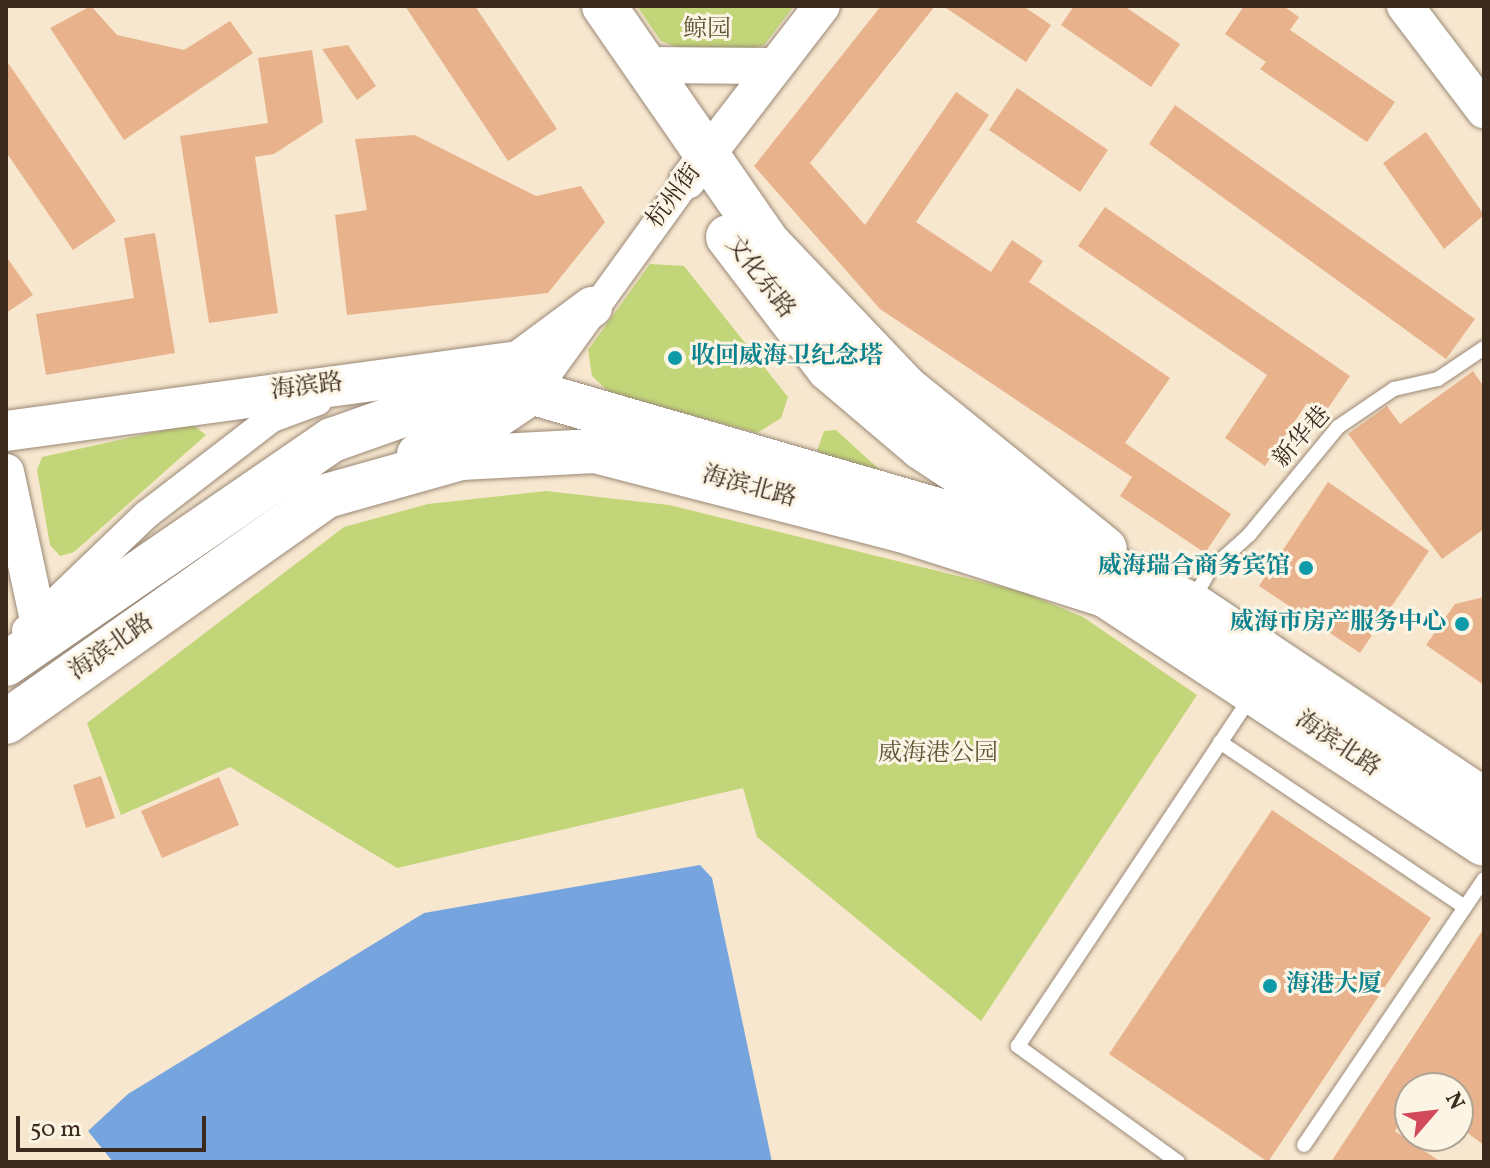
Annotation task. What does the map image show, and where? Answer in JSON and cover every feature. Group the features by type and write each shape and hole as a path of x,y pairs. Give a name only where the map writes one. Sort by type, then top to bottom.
{"main road":[{"name":"文化东路","path":"571,6 696,170 829,369 922,448 1075,550 1105,595"},
{"path":"604,6 643,65 696,170 905,387 1149,584"},
{"name":"海滨路","path":"6,431 519,361 592,307"},
{"path":"326,496 476,432 534,393"},
{"name":"海滨北路","path":"6,664 29,635 332,440 425,407 534,393 1075,550 1149,584 1256,690 1484,844"},
{"name":"海滨北路","path":"6,722 326,496 461,458 595,451 901,530 1185,622 1484,800"}],"street":[{"name":"杭州街","path":"534,393 592,307 822,6"},
{"path":"1405,6 1484,110"},
{"path":"643,65 775,66"},
{"path":"29,635 146,515 272,418 379,379"},
{"path":"6,472 29,635"}],"lane":[{"name":"新华巷","path":"1185,622 1209,571 1249,535 1338,427 1394,389 1438,379 1484,348"},
{"path":"1178,1162 1018,1046 1256,690"},
{"path":"1220,742 1465,907"},
{"path":"1304,1145 1484,879"}],"green space":[{"name":"鲸园","path":"637,6 794,6 764,45 707,59 661,41"},
{"path":"650,264 684,266 788,397 781,418 757,433 610,393 592,376 588,350"},
{"path":"192,424 206,435 74,552 60,556 50,545 37,470 42,457"},
{"path":"836,430 891,480 817,451 824,431"},
{"name":"威海港公园","path":"546,491 669,505 1023,592 1083,617 1197,695 981,1021 757,837 743,788 397,868 230,767 121,815 87,723 344,527 428,504"}],"water":[{"path":"700,865 712,878 772,1162 113,1162 88,1131 128,1094 424,913"}],"building":[{"path":"91,6 117,35 184,50 230,21 253,53 124,140 50,28"},
{"path":"405,6 475,6 557,129 508,161"},
{"path":"881,6 935,6 810,163 865,225 956,92 989,115 916,222 991,272 1012,240 1043,261 1029,282 1170,378 1125,443 1231,514 1205,553 1120,496 1132,477 880,309 754,166"},
{"path":"943,6 1023,6 1051,25 1026,62"},
{"path":"1074,6 1124,6 1180,44 1151,87 1061,25"},
{"path":"1244,6 1283,6 1299,17 1290,30 1395,102 1367,142 1260,69 1266,62 1225,34"},
{"path":"348,45 376,86 357,100 322,49"},
{"path":"312,50 323,122 274,154 255,157 278,313 209,323 180,136 268,123 258,58"},
{"path":"6,60 116,221 73,250 6,152"},
{"path":"1017,88 1108,150 1080,192 989,130"},
{"path":"1175,105 1475,319 1446,359 1149,144"},
{"path":"1426,132 1484,215 1444,249 1383,163"},
{"path":"415,135 536,196 581,186 605,222 548,293 347,315 335,215 367,210 355,139"},
{"path":"1105,207 1350,376 1324,414 1307,403 1265,466 1225,438 1267,375 1078,246"},
{"path":"155,233 175,353 46,375 36,314 134,298 124,238"},
{"path":"6,256 33,295 6,313"},
{"path":"1473,371 1484,387 1484,529 1442,559 1348,434 1387,406 1400,424"},
{"name":"威海瑞合商务宾馆","path":"1328,482 1429,551 1360,653 1259,586"},
{"name":"威海市房产服务中心","path":"1484,597 1484,685 1426,645 1455,604"},
{"path":"101,776 115,818 86,828 73,785"},
{"path":"219,777 239,825 162,858 141,811"},
{"name":"海港大厦","path":"1272,810 1431,918 1268,1162 1109,1054"},
{"path":"1484,928 1484,1145 1474,1138 1474,1072 1394,1072 1394,1152 1426,1152 1441,1162 1331,1162"}],"place":[{"name":"收回威海卫纪念塔","path":"675,358"},
{"name":"威海瑞合商务宾馆","path":"1306,568"},
{"name":"威海市房产服务中心","path":"1462,624"},
{"name":"海港大厦","path":"1270,986"}]}
